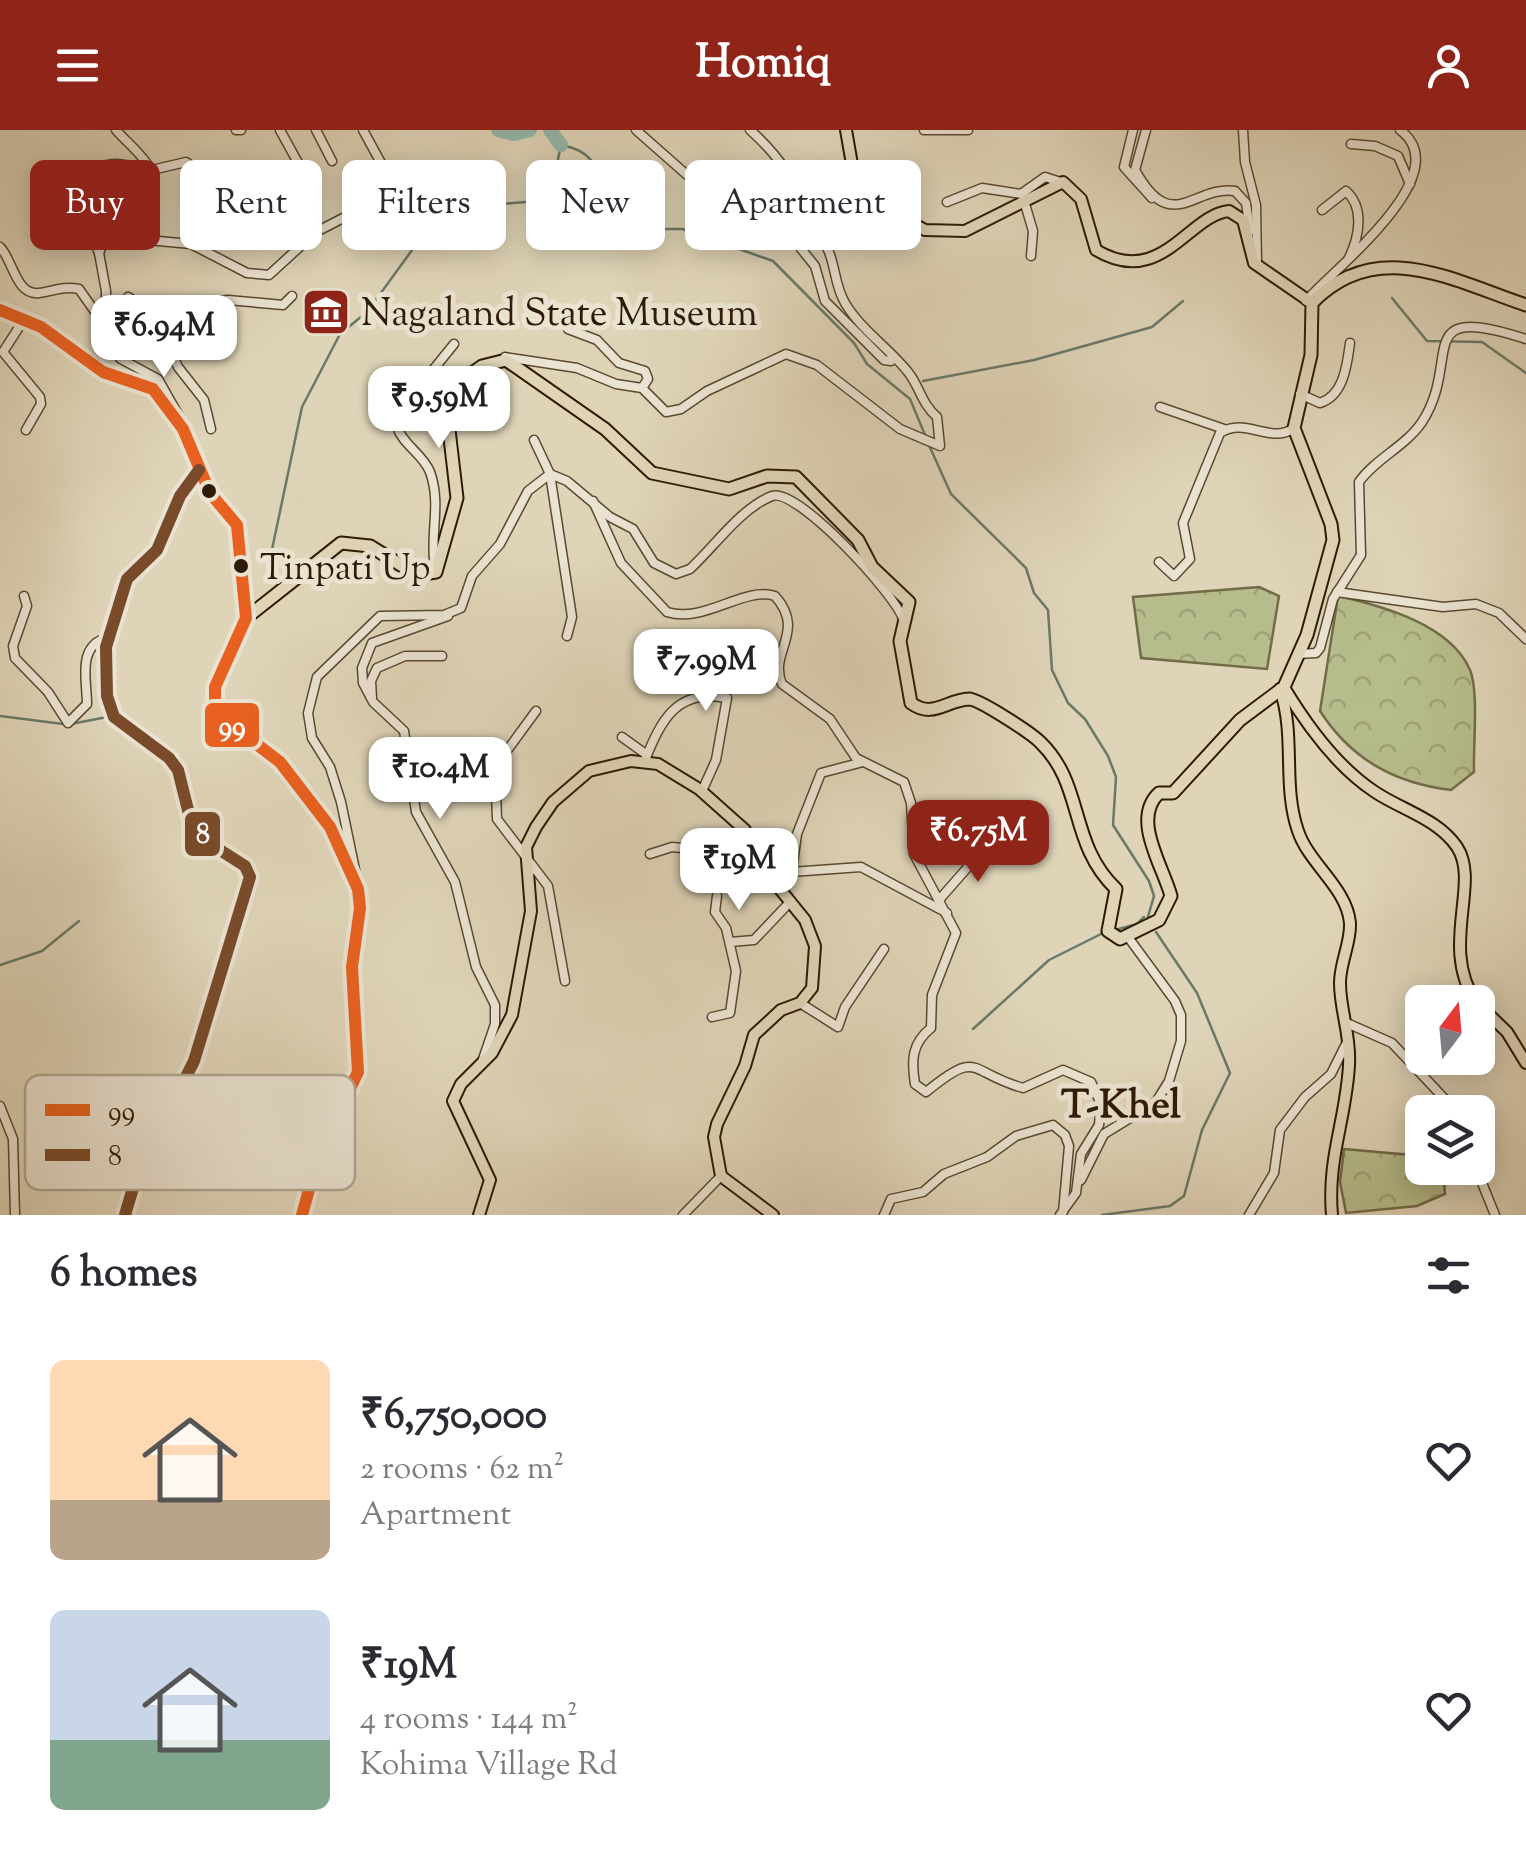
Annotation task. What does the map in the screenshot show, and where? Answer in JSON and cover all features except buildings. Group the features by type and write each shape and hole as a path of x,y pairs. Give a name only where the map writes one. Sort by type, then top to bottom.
{"highway":[{"path":"355,1078 358,1072 352,967 360,919 358,888 330,828 302,788 269,750 218,711 215,687 246,618 341,543 370,546 416,576 436,572 457,498 446,404 461,381 498,359 506,360 605,429 652,473 729,489 767,476 796,478 858,540 872,567 906,597 900,648 908,666 911,703 932,711 971,699 982,702 1038,739 1060,768 1073,796 1086,850 1116,889 1108,930 1116,938 1159,920 1171,896 1148,828 1151,802 1159,793 1173,793 1240,720 1282,688 1298,654 1333,540 1331,524 1294,428 1311,356 1309,302 1340,281 1362,272 1404,268 1479,284 1526,305"},
{"path":"0,310 41,326 104,372 153,389 183,429 210,494 238,525 246,618"},
{"path":"302,1215 309,1190"}],"main road":[{"path":"846,130 853,170 864,190 884,208 925,230 960,232 1064,183 1081,199 1092,241 1105,255 1123,258 1165,253 1217,212 1228,211 1243,220 1251,256 1258,267 1309,302"},
{"path":"187,1075 250,878 245,866 222,854 196,826 169,758 114,716 104,679 108,638 128,578 158,550 180,496 199,470"},
{"path":"1282,688 1320,740 1350,772 1393,804 1428,820 1458,848 1463,881 1457,960 1464,985"},
{"path":"1282,688 1289,716 1290,797 1297,830 1316,866 1341,896 1350,922 1340,984 1349,1038 1346,1094 1330,1164 1332,1215"},
{"path":"479,1215 490,1180 454,1101 461,1084 492,1053 512,1015 531,912 526,847 536,826 576,780 589,771 646,758 702,791 745,830 812,934 816,958 812,988 800,1003 781,1010 754,1035 746,1066 716,1124 715,1146 721,1176 773,1215"},
{"path":"1495,1020 1526,1063"},
{"path":"125,1215 132,1190"}],"street":[{"path":"116,130 142,160"},
{"path":"160,170 186,162 239,216 252,220 272,214 303,191 308,180 280,130"},
{"path":"316,130 332,161"},
{"path":"99,253 116,236 179,242 202,248 248,273 274,273 316,232 382,198 387,174 362,130"},
{"path":"636,130 688,175 752,198 769,209 814,266 824,301 884,360 891,361 893,356"},
{"path":"498,359 516,356 568,366 642,388 660,410 673,412 786,354 817,365 900,429 940,446 942,438 936,417 923,404 916,383 848,308 834,283 829,252 813,230 800,192 779,158 750,130"},
{"path":"924,130 968,130"},
{"path":"1133,130 1124,163 1126,173 1146,194 1180,206 1229,190 1240,194 1248,212 1251,256"},
{"path":"1146,130 1135,170 1164,203"},
{"path":"1243,130 1244,162 1256,205 1258,267"},
{"path":"1309,302 1400,202 1410,184 1415,157 1410,140 1400,130"},
{"path":"1351,144 1375,146 1398,156 1410,184"},
{"path":"946,202 982,188 1021,194 1046,177 1064,183"},
{"path":"1322,210 1346,191 1355,200 1358,228 1348,262"},
{"path":"1026,204 1032,256"},
{"path":"0,247 23,287 38,294 61,287 79,289 98,312 121,359 158,379 175,404 183,429"},
{"path":"98,250 106,291 108,337"},
{"path":"108,337 112,315 128,297 162,314 228,300 283,305 292,296"},
{"path":"23,321 3,352 40,397 41,404 26,430"},
{"path":"1298,654 1316,654 1320,648 1337,592 1361,554 1359,482 1421,424 1445,339 1458,327 1481,325 1526,340"},
{"path":"108,337 130,329 166,341 178,367 204,400 211,429"},
{"path":"568,329 597,340 626,367 645,371 648,379 642,388"},
{"path":"1300,394 1320,403 1330,399 1347,369 1350,343"},
{"path":"436,572 432,545 436,506 431,475 397,427 403,407 454,344"},
{"path":"1160,406 1224,430 1236,426 1277,434 1294,428"},
{"path":"1159,562 1174,576 1190,559 1184,523 1224,430"},
{"path":"534,440 550,474 572,618 568,636"},
{"path":"550,474 633,529 661,568 676,574 690,569 759,504 778,495 791,498 843,542 895,602 904,632"},
{"path":"482,1062 495,1024 492,993 476,967 455,882 416,812 404,731 373,702 362,682 362,668 372,643 461,608 472,576 500,544 528,491 550,474"},
{"path":"593,500 621,563 668,612 691,613 762,593 775,596 789,634 778,661 782,684 830,718 851,752 900,778 908,788 914,854 954,926 955,943 932,995 931,1028 919,1038 914,1051 917,1089 926,1092 962,1066 991,1072 1023,1088 1064,1070 1082,1075 1097,1092 1102,1111 1099,1125 1081,1154 1078,1184"},
{"path":"1337,592 1443,607 1476,604 1499,613 1526,639"},
{"path":"24,596 27,606 13,646 15,658 48,692 63,720 73,720 85,709 87,655 95,642 108,638"},
{"path":"358,888 357,866 342,802 310,730 313,687 324,669 380,616 452,613"},
{"path":"373,702 371,681 377,668 405,656 442,656"},
{"path":"622,736 646,758 664,716 695,696 726,698 716,760 702,791"},
{"path":"536,712 493,774 496,819 552,895 565,981"},
{"path":"730,942 754,940 787,897 797,834 821,773 866,762"},
{"path":"939,900 962,875 980,843"},
{"path":"650,854 672,847 759,856"},
{"path":"792,872 864,868 935,910 947,913"},
{"path":"712,1017 728,1015 736,979 730,942 716,912 717,896"},
{"path":"1061,1214 1104,1134 1156,1102 1181,1041 1181,1015 1175,1001 1128,936"},
{"path":"800,1003 838,1027 845,1006 884,949"},
{"path":"1348,1024 1378,1034 1400,1050 1442,1095"},
{"path":"1252,1212 1274,1173 1280,1130 1331,1074 1349,1038"},
{"path":"0,1106 13,1140 15,1215"},
{"path":"884,1215 891,1199 923,1192 944,1174 987,1157 1016,1136 1053,1126 1065,1135 1069,1146 1061,1214"},
{"path":"682,1215 721,1176"},
{"path":"1483,1185 1495,1215"}],"green space":[{"path":"1259,587 1279,596 1267,669 1141,658 1133,597"},
{"path":"1338,596 1414,620 1432,629 1461,654 1473,679 1474,772 1451,790 1411,781 1376,766 1346,743 1320,711"},
{"path":"1344,1149 1405,1154 1405,1185 1444,1185 1445,1194 1417,1206 1346,1213 1340,1182"}],"waterway":[{"path":"498,130 514,134 530,130"},
{"path":"550,130 561,145"},
{"path":"270,559 302,407 340,334 367,312 415,246 436,237 467,207 536,201 554,178 561,145 576,149 593,163 612,217 651,229 682,229 773,261 854,343 867,364 910,399 925,435"},
{"path":"1392,298 1427,341 1482,342 1526,373"},
{"path":"923,381 1034,360 1152,327 1183,301"},
{"path":"928,443 951,494 1026,568 1034,593 1048,610 1052,670 1068,703 1085,719 1108,756 1116,777 1113,825 1149,881 1154,896 1147,920"},
{"path":"0,716 63,724"},
{"path":"71,724 107,717"},
{"path":"1115,930 1137,924 1144,917"},
{"path":"0,965 42,951 79,921"},
{"path":"1102,1215 1170,1206 1184,1196 1202,1130 1230,1073 1197,993 1156,932"},
{"path":"973,1029 1049,960 1101,934"}],"transit line":[{"name":"99","path":"0,310 41,327 103,372 153,389 183,429 210,493 237,525 246,618 215,687 215,703 225,720 280,762 330,827 358,889 360,908 352,967 358,1072 355,1078"},
{"name":"8","path":"187,1075 250,877 245,866 209,843 189,814 178,770 169,758 114,717 107,696 106,647 127,579 157,550 180,496 199,470"},
{"name":"8","path":"125,1215 132,1190"},
{"name":"99","path":"302,1215 309,1190"}],"place":[{"name":"Nagaland State Museum","path":"326,312"},
{"name":"Tinpati Up","path":"241,566"}],"district":[{"name":"T-Khel","path":"1121,1103"}]}
